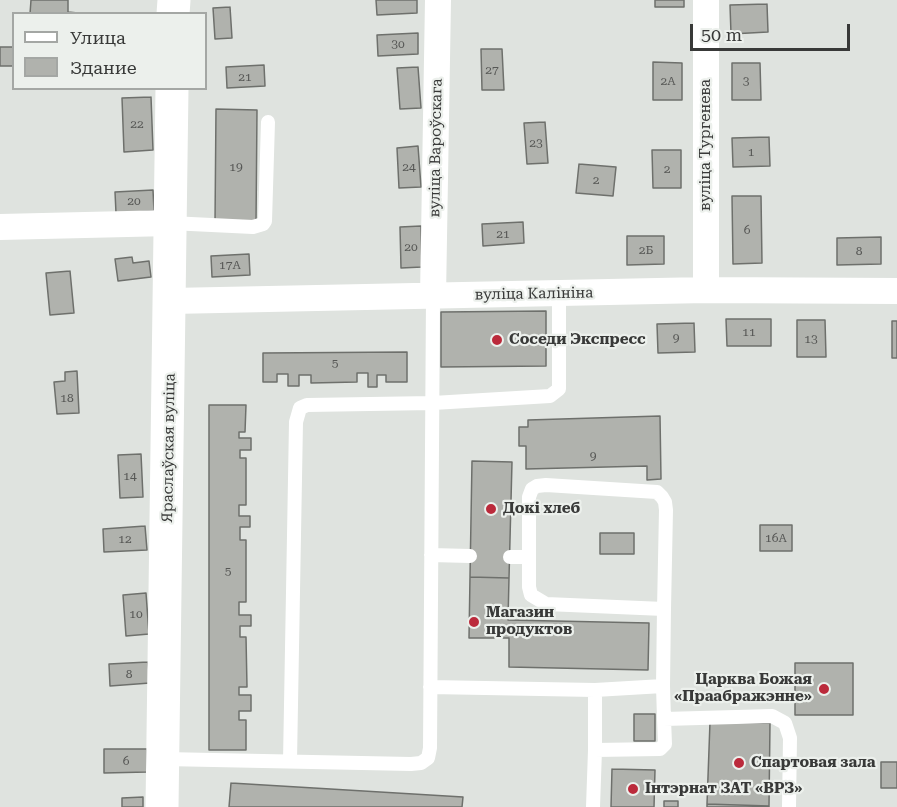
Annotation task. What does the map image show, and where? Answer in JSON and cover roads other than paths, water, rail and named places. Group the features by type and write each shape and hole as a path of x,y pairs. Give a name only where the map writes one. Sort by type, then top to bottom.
{"street":[{"name":"вуліца Вароўскага","path":"434,297 438,0"},
{"name":"вуліца Тургенева","path":"706,0 706,290"},
{"name":"Яраслаўская вуліца","path":"162,807 171,301 172,90"},
{"path":"0,227 170,223"},
{"name":"вуліца Калініна","path":"171,301 706,290 897,291"}],"lane":[{"path":"170,223 253,227 265,221 268,122"},
{"path":"290,761 297,415 300,408 307,405 433,403 545,397 559,388 559,294"},
{"path":"164,759 421,763 428,758 430,748 434,297"},
{"path":"596,750 660,750 665,744 663,686 664,609 665,502 657,492 546,485 532,489 529,497 529,587 531,595 546,604 664,609"},
{"path":"431,555 470,556"},
{"path":"510,557 529,557"},
{"path":"430,687 595,690 663,686"},
{"path":"593,807 596,750 595,690"},
{"path":"664,719 772,716 780,718 788,729 790,738 789,807"}],"place":[{"name":"Соседи Экспресс","path":"497,340"},
{"name":"Докі хлеб","path":"491,509"},
{"name":"Магазин продуктов","path":"474,622"},
{"name":"Царква Божая «Праабражэнне»","path":"824,689"},
{"name":"Спартовая зала","path":"739,763"},
{"name":"Інтэрнат ЗАТ «ВРЗ»","path":"633,789"}]}
